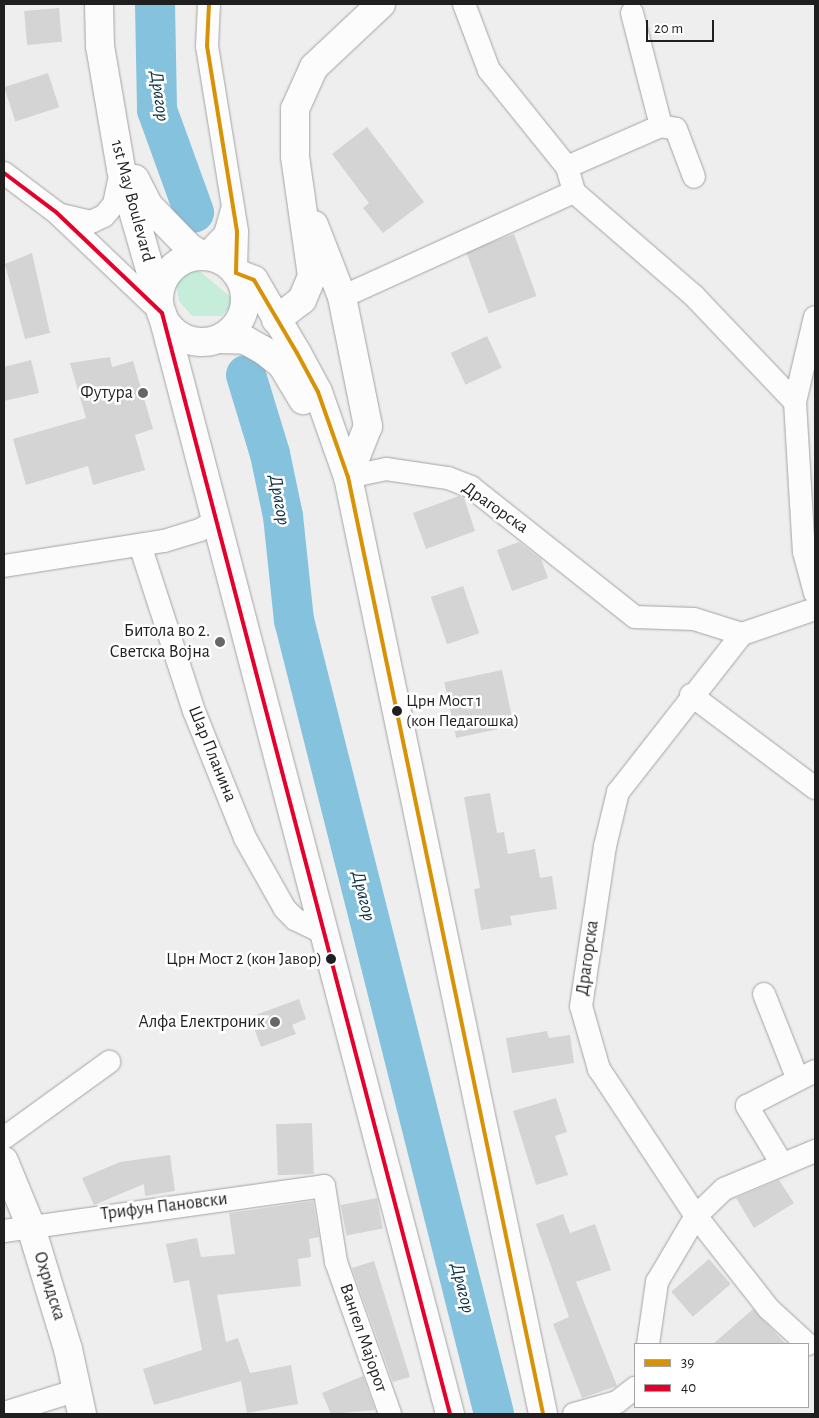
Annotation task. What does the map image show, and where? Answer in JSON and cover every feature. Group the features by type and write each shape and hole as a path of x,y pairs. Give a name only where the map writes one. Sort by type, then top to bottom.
{"main road":[{"name":"1st May Boulevard","path":"99,4 108,100 121,169 219,518 450,1414"},
{"path":"276,320 302,300 312,276 299,192 294,129 303,85 314,66 381,4"},
{"name":"1st May Boulevard","path":"108,100 130,171 149,206 190,248 245,276"},
{"path":"299,192 342,297 368,426 348,477"},
{"name":"1st May Boulevard","path":"204,256 178,264 167,274 160,307 179,335 199,341 220,338 245,340 282,365 325,446 348,477"},
{"path":"245,276 276,320 318,392 348,477 543,1414"},
{"path":"220,338 230,332 244,310 242,284 245,276"},
{"name":"Охридска","path":"4,1161 30,1224 80,1402"}],"street":[{"path":"209,4 207,46 245,276"},
{"path":"464,4 489,70 567,167 574,192 694,296 795,402"},
{"path":"632,13 661,126"},
{"path":"567,167 661,126 676,129 694,177"},
{"path":"57,213 91,222 104,216 114,204 121,169"},
{"path":"4,173 57,213 160,307"},
{"path":"342,297 574,192"},
{"path":"204,256 226,234 233,202"},
{"path":"815,317 795,402 804,552 815,593"},
{"name":"Драгорска","path":"348,477 386,470 416,471 472,487 635,618 694,619 742,634 691,695 618,792 605,846 581,1006 599,1069 696,1216 769,1309 805,1343"},
{"path":"4,566 140,545 200,530 219,518"},
{"name":"Шар Планина","path":"140,545 194,712 245,838 285,909 295,919 326,934"},
{"path":"742,634 815,609"},
{"path":"691,695 815,788"},
{"path":"764,994 806,1076 747,1106 782,1164"},
{"path":"4,1138 109,1062"},
{"path":"648,1343 657,1282 696,1216 724,1189 815,1151"},
{"name":"Трифун Пановски","path":"4,1231 30,1224 324,1186"},
{"name":"Вангел Маjорот","path":"324,1186 336,1262 390,1414"},
{"path":"574,1414 617,1402 634,1389"},
{"path":"4,1413 80,1402"}],"green space":[{"path":"197,269 232,298 232,306 221,316 192,316 179,301 176,282 188,270"}],"building":[{"path":"59,8 62,42 27,45 24,11"},
{"path":"48,73 59,107 15,121 4,87"},
{"path":"367,127 424,202 383,233 363,208 369,203 332,154"},
{"path":"514,234 537,296 489,313 466,251"},
{"path":"32,253 50,333 25,339 5,264"},
{"path":"487,336 502,368 466,385 451,353"},
{"path":"110,357 112,367 133,361 153,429 135,435 145,470 93,485 88,466 26,485 13,439 86,418 70,363"},
{"path":"31,360 39,393 4,401 4,367"},
{"path":"459,496 464,498 475,531 426,549 413,513"},
{"path":"519,542 541,559 548,578 512,591 497,550"},
{"path":"463,586 479,633 447,644 431,597"},
{"path":"502,670 514,726 456,738 444,682"},
{"path":"490,793 497,833 504,832 508,854 535,849 540,878 552,876 557,909 510,916 512,925 481,930 474,889 480,888 464,797"},
{"name":"Алфа Електроник","path":"299,999 306,1019 292,1025 296,1034 261,1047 250,1017"},
{"path":"547,1031 549,1038 570,1035 574,1063 512,1073 506,1038"},
{"path":"556,1098 567,1132 555,1136 568,1175 536,1185 513,1111"},
{"path":"312,1123 314,1174 278,1175 276,1124"},
{"path":"170,1155 175,1191 145,1196 144,1184 94,1205 82,1178 120,1162"},
{"path":"779,1180 794,1203 754,1228 736,1198"},
{"path":"377,1198 383,1228 347,1235 341,1205"},
{"path":"313,1201 319,1237 309,1239 311,1257 298,1259 301,1286 217,1295 226,1342 238,1338 250,1373 291,1365 298,1404 247,1413 241,1381 154,1405 143,1369 202,1350 189,1280 174,1283 166,1244 197,1238 201,1257 235,1254 229,1213"},
{"path":"563,1214 570,1233 595,1224 611,1270 576,1282 617,1386 582,1398 553,1324 569,1317 536,1224"},
{"path":"709,1259 731,1284 693,1317 671,1292"},
{"path":"374,1261 410,1377 393,1382 352,1268"},
{"path":"753,1309 785,1343 714,1343"},
{"path":"363,1376 375,1410 331,1414 322,1393"}],"waterway":[{"name":"Драгор","path":"155,4 157,110 194,212"},
{"name":"Драгор","path":"246,375 270,454 283,516 294,620 494,1414"}],"transit line":[{"name":"39","path":"209,4 207,46 237,232 236,273 254,280 297,353 318,392 348,477 543,1414"},
{"name":"40","path":"4,173 57,213 162,313 450,1414"}],"place":[{"name":"Футура","path":"143,393"},
{"name":"Битола во 2. Светска Војна","path":"220,642"},
{"name":"Црн Мост 1 (кон Педагошка)","path":"397,711"},
{"name":"Црн Мост 2 (кон Јавор)","path":"331,959"},
{"name":"Алфа Електроник","path":"275,1022"}]}
